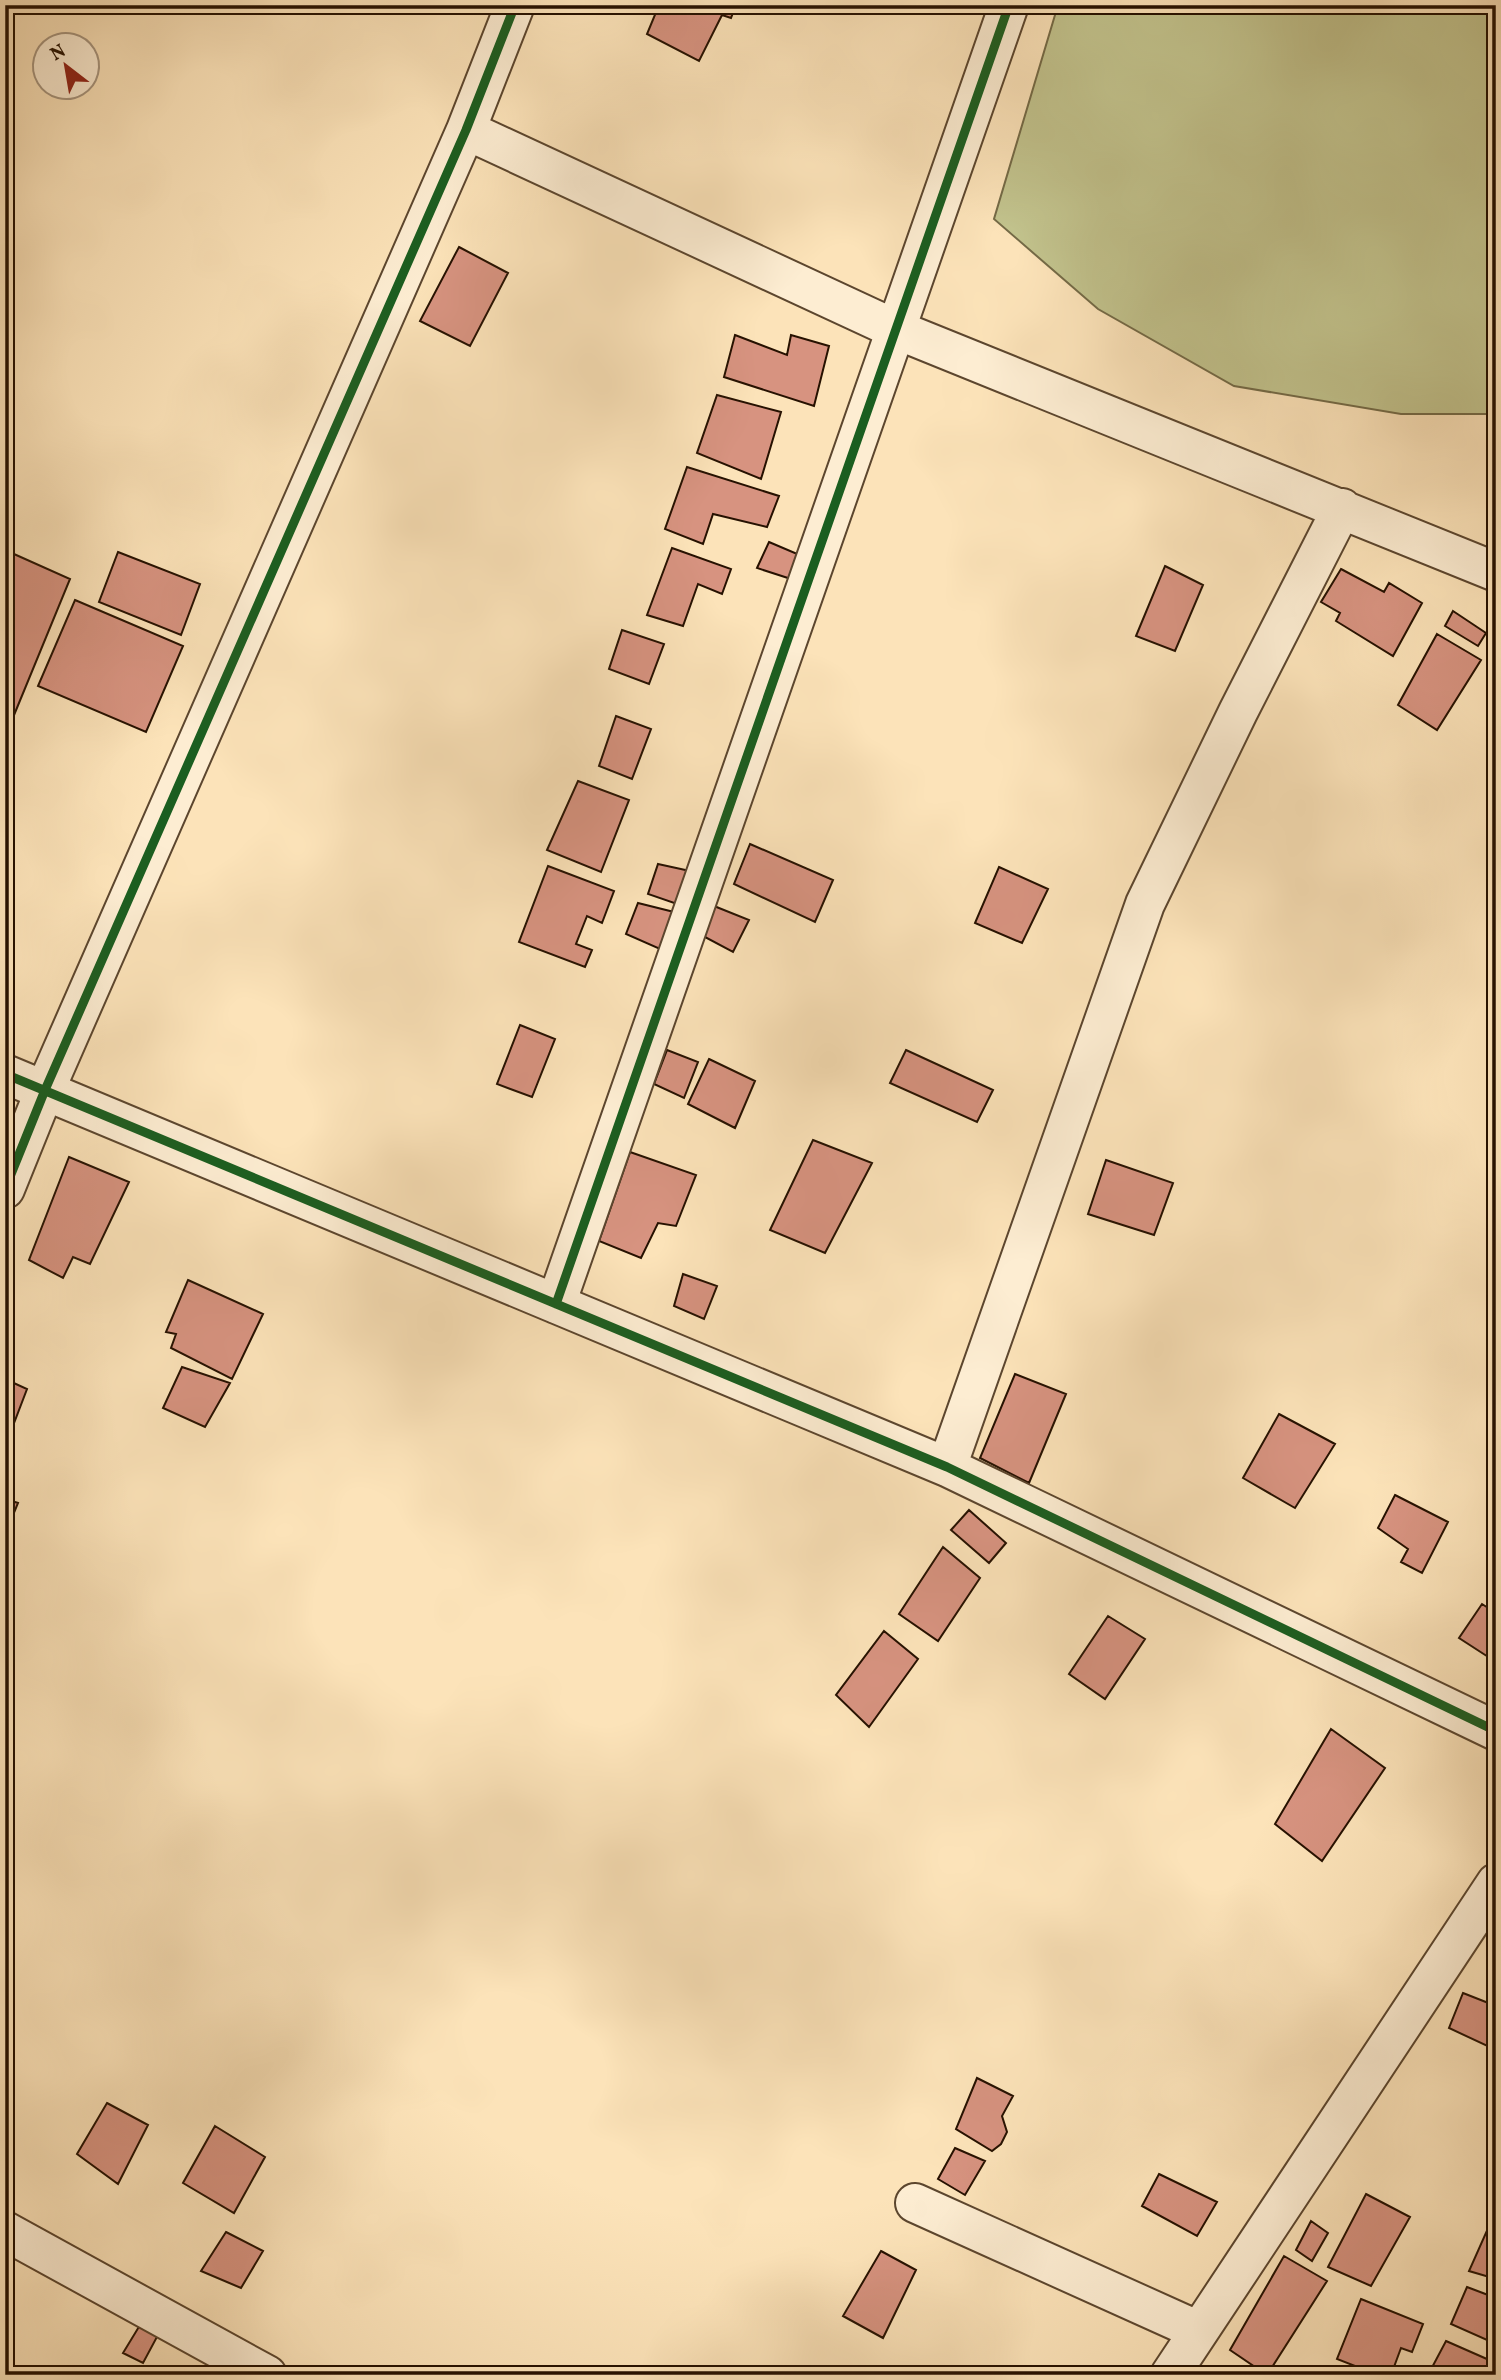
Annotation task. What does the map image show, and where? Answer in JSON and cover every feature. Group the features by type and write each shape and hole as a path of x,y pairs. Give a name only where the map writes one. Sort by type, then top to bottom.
{"street":[{"path":"5,1189 45,1090 466,130 515,5"},
{"path":"556,1304 1009,5"},
{"path":"466,130 894,329 1496,572"},
{"path":"947,1467 1145,904 1244,700 1342,508"},
{"path":"5,1074 947,1467 1496,1731"},
{"path":"1170,2375 1496,1883"},
{"path":"915,2203 1199,2331"},
{"path":"5,2231 267,2375"}],"green space":[{"path":"1058,5 1496,5 1496,414 1401,414 1234,386 1098,309 994,219"}],"building":[{"path":"659,5 736,5 731,18 722,15 699,61 647,34"},
{"path":"459,247 508,273 470,346 420,321"},
{"path":"735,335 787,355 791,335 829,346 814,406 724,377"},
{"path":"717,395 781,412 761,479 697,453"},
{"path":"687,467 779,496 767,527 713,514 703,544 665,529"},
{"path":"769,542 802,556 791,579 757,568"},
{"path":"672,548 731,569 722,594 698,584 683,626 647,615"},
{"path":"5,550 70,579 5,737"},
{"path":"118,552 200,584 181,635 99,602"},
{"path":"1165,566 1203,585 1175,651 1136,636"},
{"path":"1341,569 1384,592 1389,583 1422,603 1393,656 1336,621 1340,613 1321,602"},
{"path":"75,600 183,646 146,732 38,686"},
{"path":"1453,611 1486,633 1478,646 1445,626"},
{"path":"622,630 664,644 649,684 609,669"},
{"path":"1437,634 1481,660 1437,730 1398,705"},
{"path":"616,716 651,729 632,779 599,766"},
{"path":"578,781 629,800 601,872 547,850"},
{"path":"750,844 833,880 815,922 734,884"},
{"path":"658,864 690,871 680,905 648,894"},
{"path":"548,866 614,891 602,923 587,916 576,944 592,950 585,967 519,942"},
{"path":"999,867 1048,889 1022,943 975,923"},
{"path":"638,903 674,912 660,949 626,934"},
{"path":"714,906 749,920 733,952 703,936"},
{"path":"520,1025 555,1039 532,1097 497,1084"},
{"path":"667,1050 698,1062 684,1098 654,1084"},
{"path":"906,1050 993,1090 977,1122 890,1083"},
{"path":"709,1059 755,1081 735,1128 688,1104"},
{"path":"813,1140 872,1163 825,1253 770,1230"},
{"path":"630,1152 696,1175 676,1226 658,1223 641,1258 599,1241"},
{"path":"69,1157 129,1182 90,1264 73,1257 63,1278 29,1260"},
{"path":"1106,1160 1173,1183 1154,1235 1088,1214"},
{"path":"683,1274 717,1286 704,1319 674,1306"},
{"path":"188,1280 263,1314 232,1379 171,1348 176,1334 166,1332"},
{"path":"182,1367 230,1383 205,1427 163,1408"},
{"path":"1015,1374 1066,1394 1029,1483 980,1458"},
{"path":"5,1379 27,1389 11,1431 5,1429"},
{"path":"1279,1414 1335,1444 1295,1508 1243,1478"},
{"path":"1395,1495 1448,1522 1422,1573 1401,1562 1408,1549 1378,1528"},
{"path":"5,1499 18,1503 5,1535"},
{"path":"969,1510 1006,1543 989,1563 951,1530"},
{"path":"943,1547 980,1578 938,1641 899,1614"},
{"path":"1482,1604 1496,1613 1496,1662 1459,1638"},
{"path":"1108,1616 1145,1639 1105,1699 1069,1674"},
{"path":"884,1631 918,1659 869,1727 836,1695"},
{"path":"1331,1729 1385,1768 1322,1861 1275,1824"},
{"path":"1463,1993 1496,2006 1496,2050 1449,2028"},
{"path":"977,2078 1013,2096 1002,2116 1007,2132 1001,2144 992,2151 956,2129"},
{"path":"107,2103 148,2125 118,2184 77,2154"},
{"path":"215,2126 265,2157 234,2213 183,2183"},
{"path":"955,2148 985,2161 965,2195 938,2179"},
{"path":"1159,2174 1217,2202 1197,2236 1142,2206"},
{"path":"1366,2194 1410,2217 1371,2286 1328,2267"},
{"path":"1311,2221 1328,2233 1312,2261 1296,2250"},
{"path":"1489,2226 1496,2229 1496,2279 1469,2271"},
{"path":"226,2232 263,2251 241,2288 201,2271"},
{"path":"881,2251 916,2270 883,2338 843,2316"},
{"path":"1284,2256 1327,2281 1267,2375 1230,2350"},
{"path":"1467,2287 1496,2298 1496,2344 1451,2324"},
{"path":"1361,2299 1423,2324 1412,2352 1401,2348 1391,2375 1378,2375 1337,2359"},
{"path":"140,2325 158,2335 143,2363 123,2353"},
{"path":"1446,2341 1496,2363 1496,2375 1428,2375"}],"cycle path":[{"path":"5,1189 45,1090 466,130 515,5"},
{"path":"556,1304 1009,5"},
{"path":"5,1074 947,1467 1496,1731"}]}
